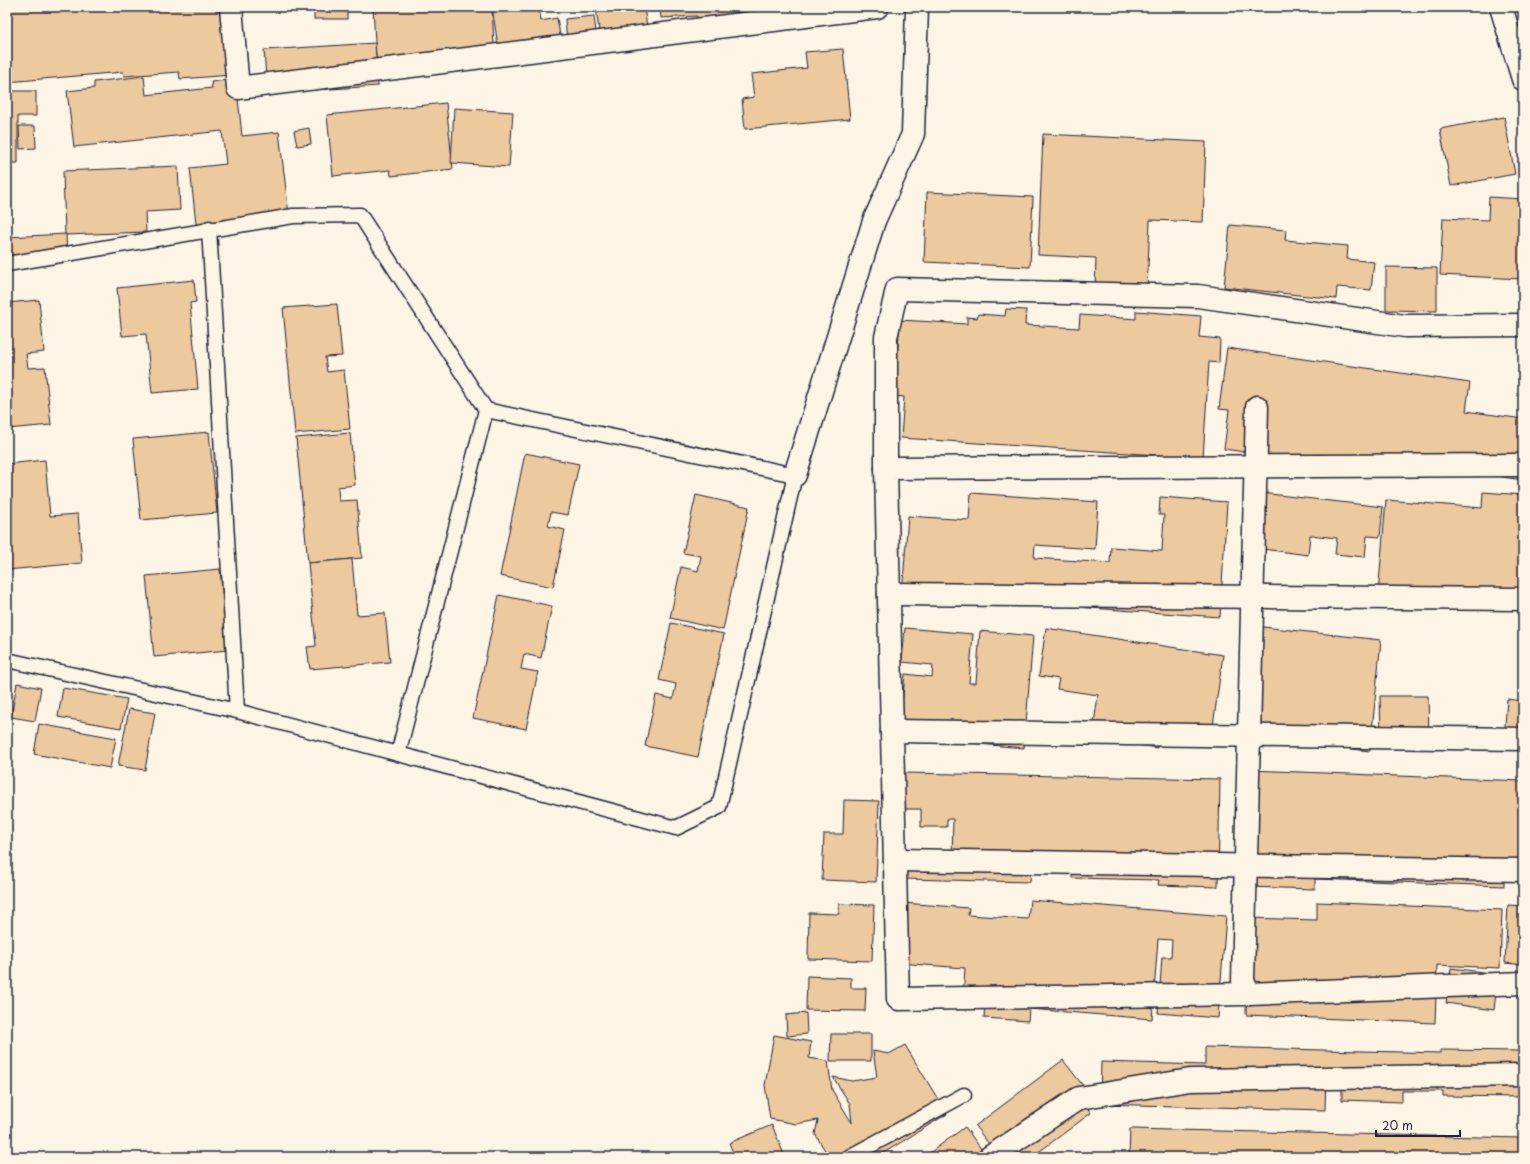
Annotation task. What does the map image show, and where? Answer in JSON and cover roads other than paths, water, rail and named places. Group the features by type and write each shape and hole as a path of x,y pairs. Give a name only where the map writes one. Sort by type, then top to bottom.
{"street":[{"path":"232,7 238,88 877,7"},
{"path":"795,475 874,221 913,134 917,7"},
{"path":"1501,7 1523,79"},
{"path":"1523,325 1405,326 1198,296 897,289 886,337 886,468 898,999 1249,994 1523,983"},
{"path":"1249,994 1243,981 1257,407"},
{"path":"886,468 1523,465"},
{"path":"889,594 1523,599"},
{"path":"892,731 1523,739"},
{"path":"895,860 1523,870"},
{"path":"990,1157 1079,1098 1190,1080 1523,1075"}],"lane":[{"path":"7,264 209,228 293,216 360,214 486,410 795,475 719,807 676,828 236,711 7,660"},
{"path":"209,228 236,711"},
{"path":"398,754 486,410"},
{"path":"849,1157 964,1096"}]}
